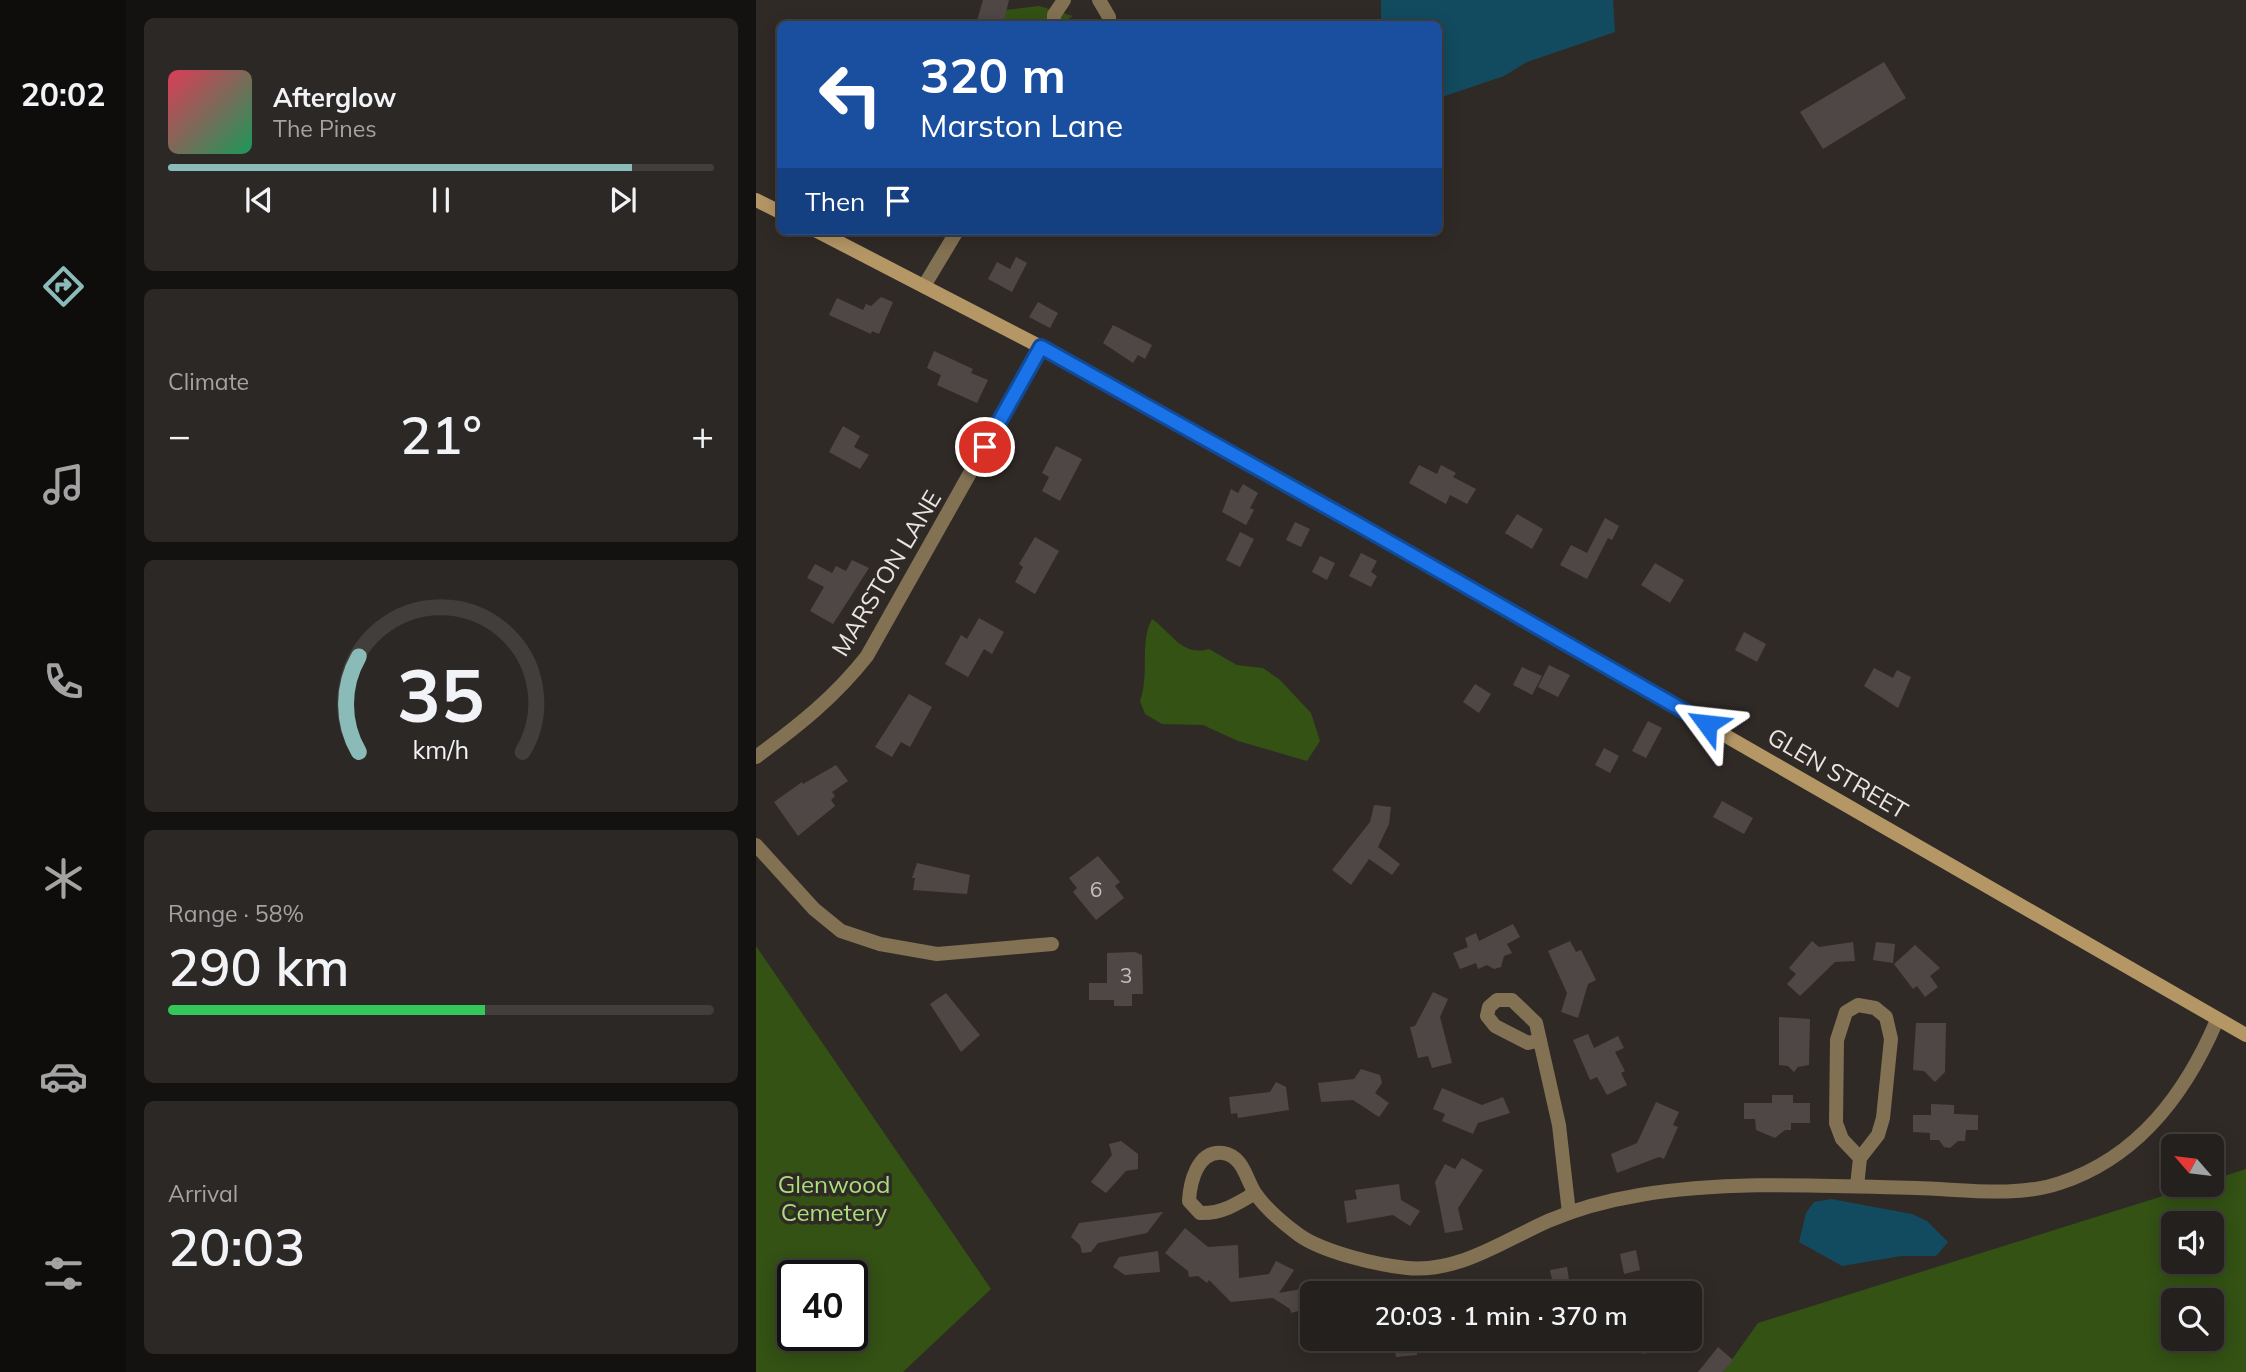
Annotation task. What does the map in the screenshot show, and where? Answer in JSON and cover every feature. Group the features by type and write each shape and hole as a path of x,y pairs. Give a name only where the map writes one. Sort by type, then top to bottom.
{"street":[{"path":"1054,21 1054,15 1064,0"},
{"path":"1099,0 1110,17 1109,21"},
{"path":"756,200 777,210"},
{"name":"GLEN STREET","path":"825,235 1041,347 1361,526 2246,1035"},
{"path":"924,286 955,235"},
{"name":"MARSTON LANE","path":"756,757 813,715 845,684 867,656 1041,347"},
{"path":"756,845 814,909 841,931 880,944 937,954 1052,944"},
{"path":"1857,1186 1860,1158 1878,1135 1883,1118 1891,1039 1886,1017 1875,1009 1857,1005 1846,1013 1838,1040 1836,1123 1842,1139 1860,1158"},
{"path":"1255,1193 1223,1210 1200,1213 1189,1201 1190,1180 1208,1156 1222,1153 1236,1159 1255,1193 1301,1237 1332,1250 1406,1268 1428,1269 1490,1251 1569,1213 1640,1195 1726,1187 1807,1184 2018,1190 2058,1184 2092,1169 2129,1144 2175,1099 2200,1059 2217,1020"},
{"path":"1539,1040 1559,1125 1569,1213"}],"green space":[{"path":"1039,6 1073,16 1066,21 974,21 987,12"},
{"path":"1152,619 1184,647 1200,651 1209,649 1237,665 1263,668 1280,680 1311,713 1320,741 1307,761 1238,741 1203,725 1162,724 1145,714 1140,701 1146,638"},
{"name":"Glenwood Cemetery","path":"756,946 991,1289 903,1372 756,1372"},
{"path":"2246,1169 2246,1372 1723,1372 1758,1323 2161,1197 2224,1197 2224,1176"}],"water":[{"path":"1381,0 1613,0 1615,32 1527,62 1504,76 1442,97 1442,21 1381,21"},
{"path":"1831,1199 1912,1214 1927,1221 1948,1242 1936,1256 1901,1256 1842,1266 1799,1242 1806,1213 1814,1202"}],"building":[{"path":"983,0 1009,0 1004,21 977,21"},
{"path":"1884,62 1906,98 1823,149 1800,112"},
{"path":"1016,257 1027,263 1012,292 988,279 997,262 1010,269"},
{"path":"881,297 893,302 879,334 872,331 871,334 829,315 837,298 863,310 866,304 871,306"},
{"path":"1038,302 1058,313 1050,328 1029,317"},
{"path":"1113,325 1152,345 1145,359 1138,355 1133,363 1103,343"},
{"path":"934,351 973,369 971,373 988,380 977,403 937,385 941,375 927,368"},
{"path":"843,426 860,436 854,447 869,455 860,469 829,452"},
{"path":"1056,446 1082,459 1060,501 1042,491 1049,477 1042,473"},
{"path":"1419,465 1437,474 1441,465 1456,473 1453,477 1476,489 1467,504 1450,495 1446,504 1409,483"},
{"path":"1243,484 1258,493 1250,508 1254,510 1246,525 1222,512 1231,489 1238,493"},
{"path":"1517,514 1543,529 1532,549 1505,533"},
{"path":"1605,518 1619,526 1612,540 1608,538 1587,579 1560,565 1571,545 1587,553"},
{"path":"1295,522 1310,529 1301,547 1286,540"},
{"path":"1240,532 1254,539 1240,567 1226,560"},
{"path":"1035,537 1059,551 1035,594 1015,582 1023,567 1019,564"},
{"path":"1361,553 1377,561 1371,572 1377,576 1371,587 1349,576"},
{"path":"1320,556 1335,563 1327,580 1312,572"},
{"path":"852,560 869,568 833,624 810,611 824,587 807,578 815,564 832,573 836,566 846,571"},
{"path":"1655,563 1684,580 1670,603 1641,585"},
{"path":"979,618 1004,632 992,654 984,649 968,677 945,664 961,635 967,639"},
{"path":"1744,632 1766,644 1757,662 1735,650"},
{"path":"1549,665 1570,675 1558,697 1538,687"},
{"path":"1522,667 1542,676 1532,695 1513,685"},
{"path":"1874,668 1893,678 1897,670 1911,677 1898,708 1864,686"},
{"path":"1475,684 1491,694 1479,713 1463,702"},
{"path":"909,694 932,707 910,747 901,742 892,757 875,747"},
{"path":"1648,721 1662,728 1646,758 1632,751"},
{"path":"1604,748 1619,756 1610,773 1595,765"},
{"path":"836,765 848,781 832,792 835,796 831,800 835,806 798,836 774,802 802,782 803,784"},
{"path":"1722,801 1753,818 1744,834 1713,817"},
{"path":"1374,805 1391,807 1389,824 1378,847 1400,864 1392,875 1369,859 1351,885 1332,870 1370,822"},
{"path":"1098,856 1120,882 1115,886 1124,898 1096,920 1073,892 1077,888 1069,878"},
{"path":"917,863 970,875 967,894 913,890 915,878 912,878"},
{"path":"1513,924 1520,937 1507,944 1512,953 1504,956 1501,967 1494,969 1487,965 1478,969 1476,963 1460,969 1453,953 1468,947 1465,938 1476,933 1479,941"},
{"path":"1570,941 1576,952 1581,950 1596,980 1588,984 1578,1018 1561,1012 1567,993 1548,951"},
{"path":"1812,941 1819,947 1853,942 1855,961 1835,962 1800,996 1787,984 1796,974 1789,968"},
{"path":"1876,942 1895,944 1893,963 1873,960"},
{"path":"1915,945 1940,968 1930,976 1938,987 1925,997 1917,986 1913,989 1894,964"},
{"path":"1135,952 1142,955 1143,994 1132,994 1132,1006 1114,1006 1114,1000 1089,1000 1089,983 1107,983 1107,953"},
{"path":"1433,992 1448,999 1440,1017 1452,1063 1432,1068 1428,1056 1418,1058 1410,1027 1415,1026"},
{"path":"946,993 980,1035 961,1052 930,1004"},
{"path":"1779,1017 1810,1019 1809,1065 1798,1067 1794,1072 1788,1066 1779,1065"},
{"path":"1916,1023 1946,1023 1945,1072 1935,1082 1924,1071 1913,1070"},
{"path":"1588,1034 1594,1048 1618,1036 1624,1048 1615,1052 1625,1071 1621,1073 1627,1085 1607,1095 1597,1077 1590,1080 1573,1040"},
{"path":"1361,1069 1380,1075 1382,1083 1375,1093 1389,1103 1379,1117 1353,1100 1321,1102 1318,1083 1354,1079"},
{"path":"1276,1082 1286,1087 1289,1110 1238,1118 1237,1113 1231,1114 1229,1097 1270,1092"},
{"path":"1442,1088 1482,1105 1503,1097 1510,1113 1478,1123 1473,1134 1442,1121 1445,1114 1433,1109"},
{"path":"1772,1095 1793,1095 1793,1103 1810,1103 1810,1123 1791,1123 1791,1130 1785,1130 1775,1138 1756,1130 1755,1119 1744,1119 1744,1103 1772,1103"},
{"path":"1656,1102 1679,1112 1673,1125 1678,1127 1664,1159 1659,1157 1617,1173 1611,1154 1637,1143"},
{"path":"1931,1104 1954,1105 1954,1114 1978,1115 1978,1130 1966,1130 1965,1141 1958,1141 1950,1148 1944,1147 1939,1140 1930,1140 1930,1133 1913,1132 1913,1115 1931,1115"},
{"path":"1121,1141 1138,1154 1138,1169 1126,1171 1106,1193 1091,1182 1112,1155 1109,1144"},
{"path":"1462,1158 1483,1170 1458,1208 1463,1230 1445,1233 1435,1182 1445,1164 1455,1169"},
{"path":"1399,1184 1401,1200 1420,1211 1410,1226 1393,1215 1347,1223 1344,1201 1357,1199 1355,1190"},
{"path":"1163,1212 1147,1233 1098,1243 1091,1252 1082,1253 1080,1245 1071,1237 1079,1223"},
{"path":"1185,1228 1208,1247 1238,1245 1239,1278 1269,1274 1276,1261 1294,1270 1279,1293 1300,1289 1300,1310 1291,1313 1290,1309 1273,1298 1231,1302 1209,1280 1207,1283 1198,1276 1189,1277 1188,1271 1165,1253"},
{"path":"1636,1250 1640,1270 1624,1274 1620,1254"},
{"path":"1158,1251 1160,1272 1125,1275 1113,1267 1119,1257"},
{"path":"1567,1267 1569,1281 1552,1281 1550,1270"},
{"path":"1718,1347 1733,1360 1723,1372 1698,1372"},
{"path":"1395,1351 1416,1351 1417,1355 1396,1357"}],"route":[{"path":"985,447 1041,347 1707,724"}]}
